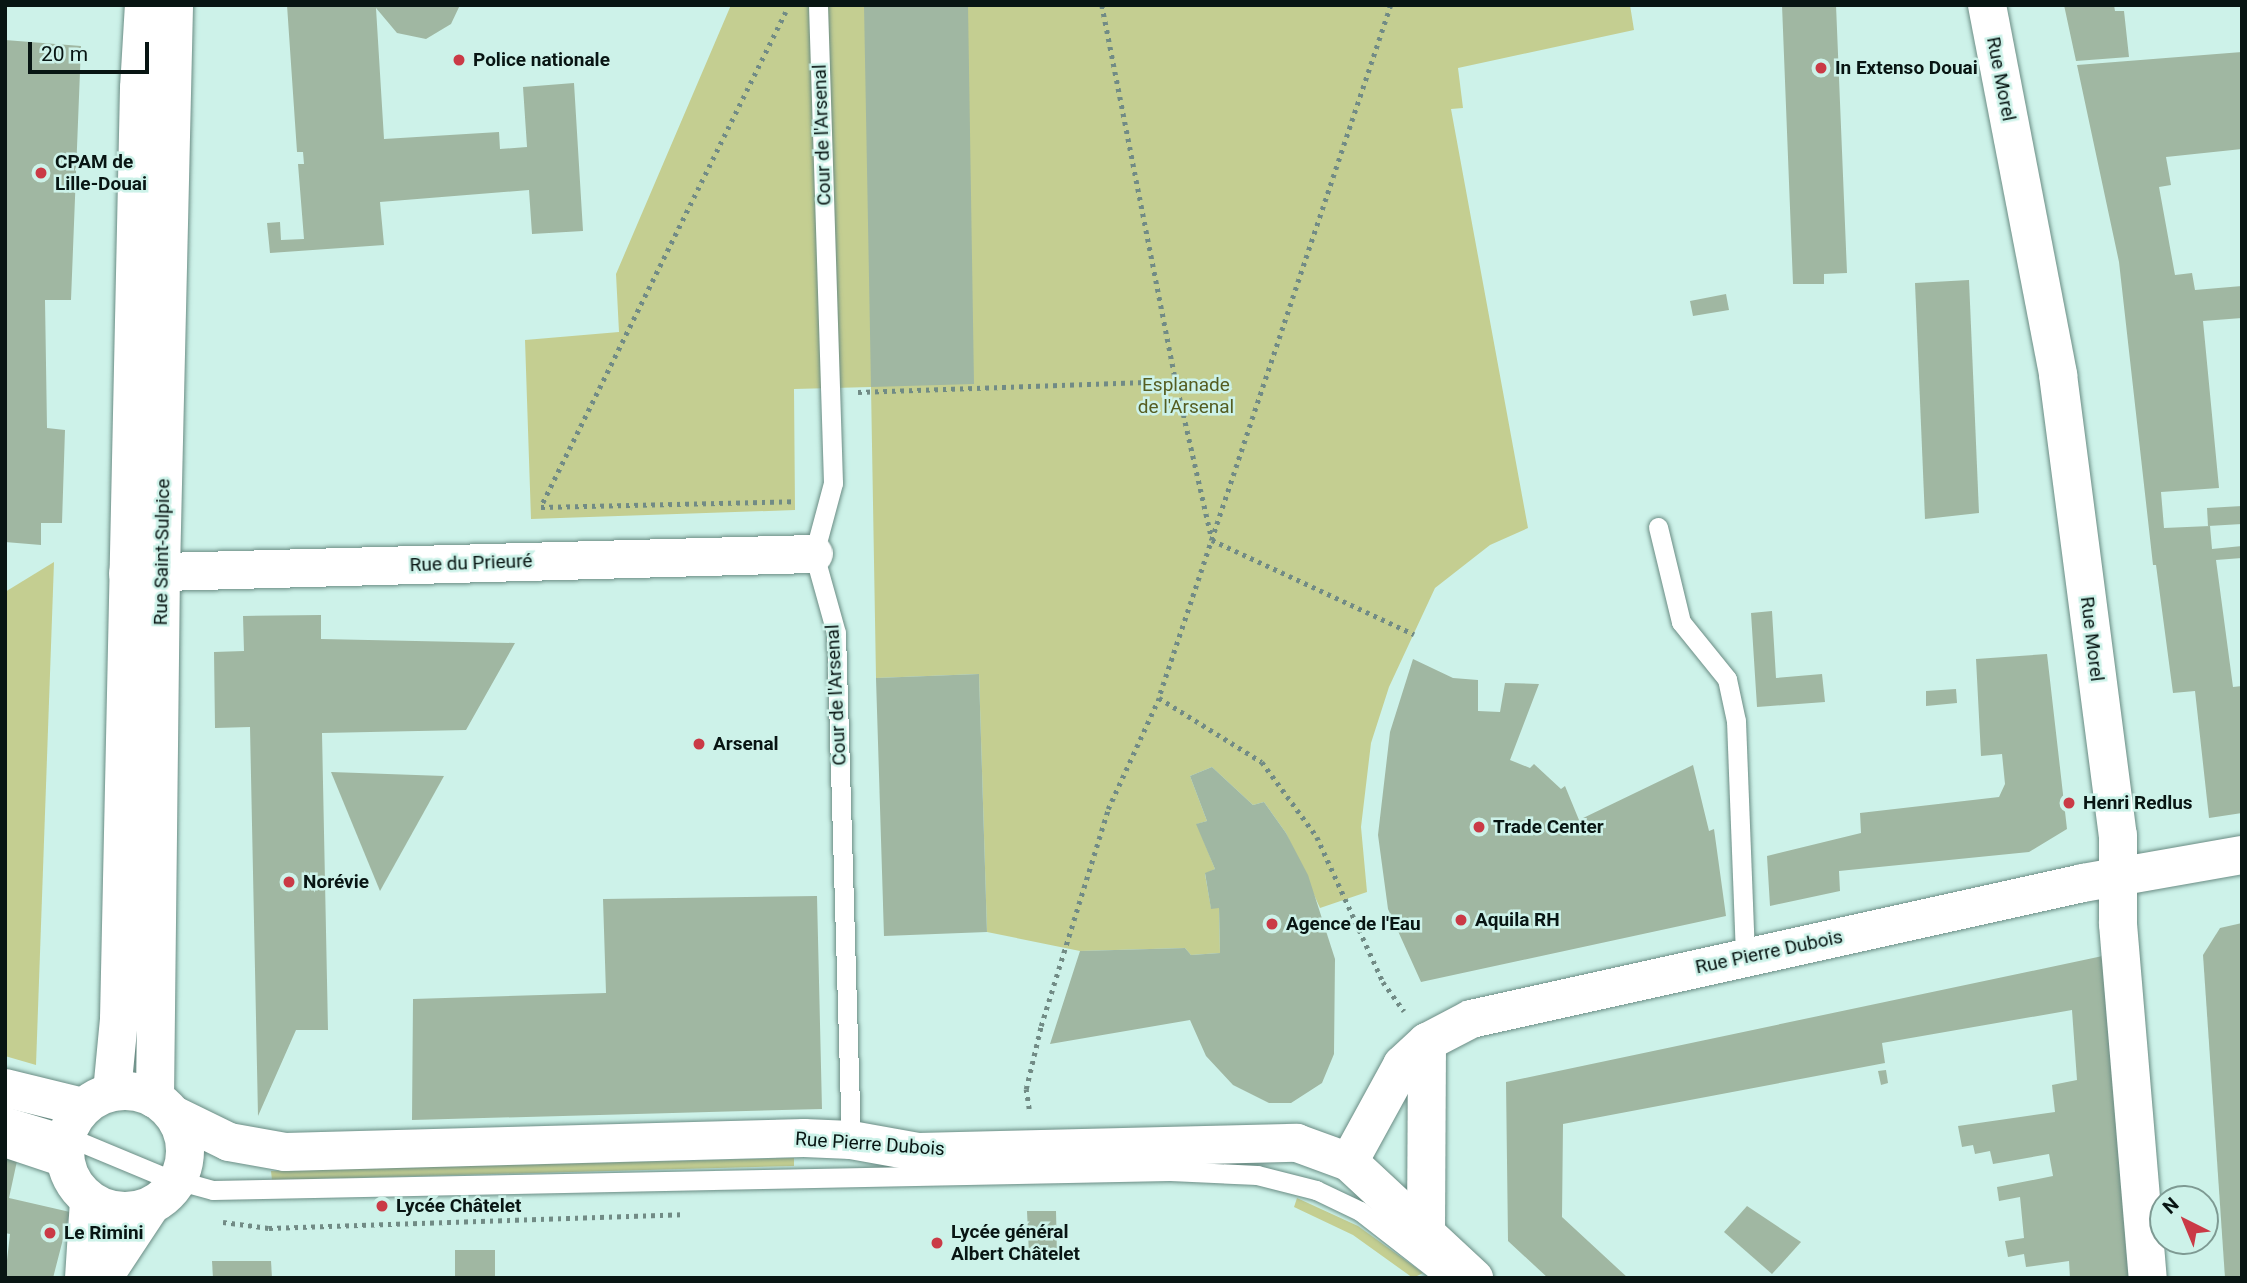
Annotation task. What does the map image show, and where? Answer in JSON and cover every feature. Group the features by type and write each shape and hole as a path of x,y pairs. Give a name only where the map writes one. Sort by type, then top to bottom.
{"street":[{"name":"Rue Saint-Sulpice","path":"145,5 144,572 165,1107 185,1142 180,1177"},
{"name":"Rue Saint-Sulpice","path":"82,1124 119,1019 174,5"},
{"name":"Rue Morel","path":"1987,5 2058,375 2118,835 2116,879 2148,1278"},
{"name":"Rue du Prieuré","path":"144,572 814,554"},
{"name":"Rue Pierre Dubois","path":"82,1124 129,1091 165,1107 229,1142 285,1152 851,1140 918,1152 1276,1141 1321,1149 1349,1162 1397,1071 1427,1042 1471,1019 2116,879 2242,855"},
{"path":"1426,1234 1427,1042"},
{"path":"5,1088 82,1124"},
{"path":"5,1138 82,1124"},
{"path":"82,1124 72,1180 89,1200 116,1211 150,1207"},
{"name":"Rue Pierre Dubois","path":"180,1177 285,1152"},
{"path":"1349,1162 1474,1278"},
{"path":"103,1278 150,1207 180,1177"},
{"path":"84,1278 89,1200"}],"lane":[{"name":"Cour de l'Arsenal","path":"818,5 830,500 814,554 836,632 851,1140"},
{"path":"1658,527 1681,622 1727,679 1737,721 1745,958"},
{"path":"5,1116 82,1124 180,1177 213,1189 260,1191 1233,1173 1287,1181 1339,1199 1385,1228 1446,1278"}],"path":[{"path":"790,5 541,506 830,500"},
{"path":"1102,5 1176,382 1212,540"},
{"path":"1035,1148 1026,1089 1041,1026 1108,809 1159,698 1391,5"},
{"path":"829,393 1176,382"},
{"path":"1212,540 1414,634"},
{"path":"1159,698 1262,762 1317,837 1383,982 1427,1042"}],"green space":[{"name":"Esplanade de l'Arsenal","path":"731,5 1630,5 1634,30 1458,68 1463,108 1451,109 1528,528 1490,545 1435,588 1389,687 1371,743 1361,827 1367,892 1320,908 1286,833 1264,802 1253,805 1212,767 1190,776 1207,821 1197,824 1215,869 1205,874 1211,908 1219,908 1220,953 1191,955 1185,948 1080,951 987,932 979,674 876,678 871,387 794,389 795,510 531,519 525,340 619,332 616,274"},
{"path":"54,562 36,1065 5,1056 5,592"},
{"path":"794,1158 794,1166 272,1180 271,1171"},
{"path":"1297,1198 1358,1226 1423,1273 1413,1278 1353,1235 1294,1207"}],"building":[{"path":"287,5 460,5 451,24 426,39 397,33 376,8 384,139 499,132 500,149 527,147 523,87 574,83 583,231 532,234 529,190 380,202 384,245 270,253 267,223 280,222 281,240 304,239 298,164 304,164 303,152 297,152"},
{"path":"864,5 968,5 974,384 871,387"},
{"path":"1782,5 1836,5 1847,273 1824,274 1824,284 1793,284"},
{"path":"2064,5 2114,5 2115,11 2124,11 2129,57 2076,61"},
{"name":"CPAM de Lille-Douai","path":"5,40 81,46 71,300 45,300 47,428 65,430 62,523 41,523 41,545 5,542"},
{"path":"2242,52 2242,149 2166,157 2171,185 2159,187 2175,275 2192,273 2195,290 2242,286 2242,318 2203,321 2219,488 2161,492 2164,528 2210,526 2212,549 2242,546 2242,558 2216,560 2233,687 2242,686 2242,813 2209,818 2195,691 2173,693 2156,565 2153,565 2119,262 2077,65"},
{"path":"1969,280 1979,513 1925,519 1915,283"},
{"path":"1726,294 1729,310 1693,316 1690,301"},
{"path":"2242,506 2242,524 2208,526 2207,508"},
{"path":"1772,611 1776,678 1822,674 1825,702 1757,707 1751,613"},
{"name":"Norévie","path":"321,615 321,639 515,643 466,730 322,733 328,1030 296,1030 258,1116 250,727 215,728 214,652 244,651 243,616"},
{"path":"2047,654 2067,829 2029,852 1839,871 1840,891 1770,906 1767,856 1861,833 1860,813 1999,797 2005,784 2002,754 1981,756 1976,659"},
{"name":"Trade Center","path":"1413,659 1453,678 1478,680 1478,711 1500,712 1505,683 1539,684 1510,760 1530,768 1534,764 1561,789 1565,786 1579,820 1693,765 1709,831 1714,829 1726,916 1421,982 1388,909 1378,835 1390,732"},
{"path":"979,674 987,932 884,936 876,678"},
{"path":"1956,689 1957,703 1926,706 1926,691"},
{"name":"Agence de l'Eau","path":"1212,767 1253,805 1264,802 1286,833 1308,875 1335,959 1334,1054 1322,1083 1291,1103 1269,1103 1233,1085 1206,1056 1190,1020 1050,1044 1080,951 1185,948 1191,955 1220,953 1219,908 1211,909 1205,873 1215,869 1196,824 1207,821 1190,776"},
{"path":"331,772 444,776 380,891"},
{"path":"817,896 822,1109 412,1120 413,999 606,993 603,899"},
{"path":"2242,923 2242,1278 2225,1278 2203,955 2220,928"},
{"path":"2112,954 2135,1278 2070,1278 2069,1261 2026,1267 2024,1254 2008,1257 2005,1241 2024,1238 2020,1197 1999,1201 1997,1187 2053,1176 2049,1154 1993,1164 1990,1151 1975,1154 1973,1145 1962,1147 1958,1126 2055,1112 2052,1085 2077,1080 2072,1010 1882,1043 1885,1063 1563,1124 1562,1217 1628,1278 1548,1278 1508,1241 1506,1082"},
{"path":"1886,1070 1888,1083 1881,1085 1878,1071"},
{"path":"5,1158 17,1161 9,1198 70,1212 53,1278 5,1278 10,1234 5,1233"},
{"path":"1747,1206 1801,1242 1772,1274 1724,1232"},
{"path":"1027,1211 1056,1211 1057,1255 1029,1255"},
{"path":"455,1250 495,1250 495,1278 455,1278"},
{"path":"212,1261 271,1261 272,1278 213,1278"}],"place":[{"name":"Police nationale","path":"459,60"},
{"name":"In Extenso Douai","path":"1821,68"},
{"name":"CPAM de Lille-Douai","path":"41,173"},
{"name":"Arsenal","path":"699,744"},
{"name":"Henri Redlus","path":"2069,803"},
{"name":"Trade Center","path":"1479,827"},
{"name":"Norévie","path":"289,882"},
{"name":"Aquila RH","path":"1461,920"},
{"name":"Agence de l'Eau","path":"1272,924"},
{"name":"Lycée Châtelet","path":"382,1206"},
{"name":"Le Rimini","path":"50,1233"},
{"name":"Lycée général Albert Châtelet","path":"937,1243"}]}
